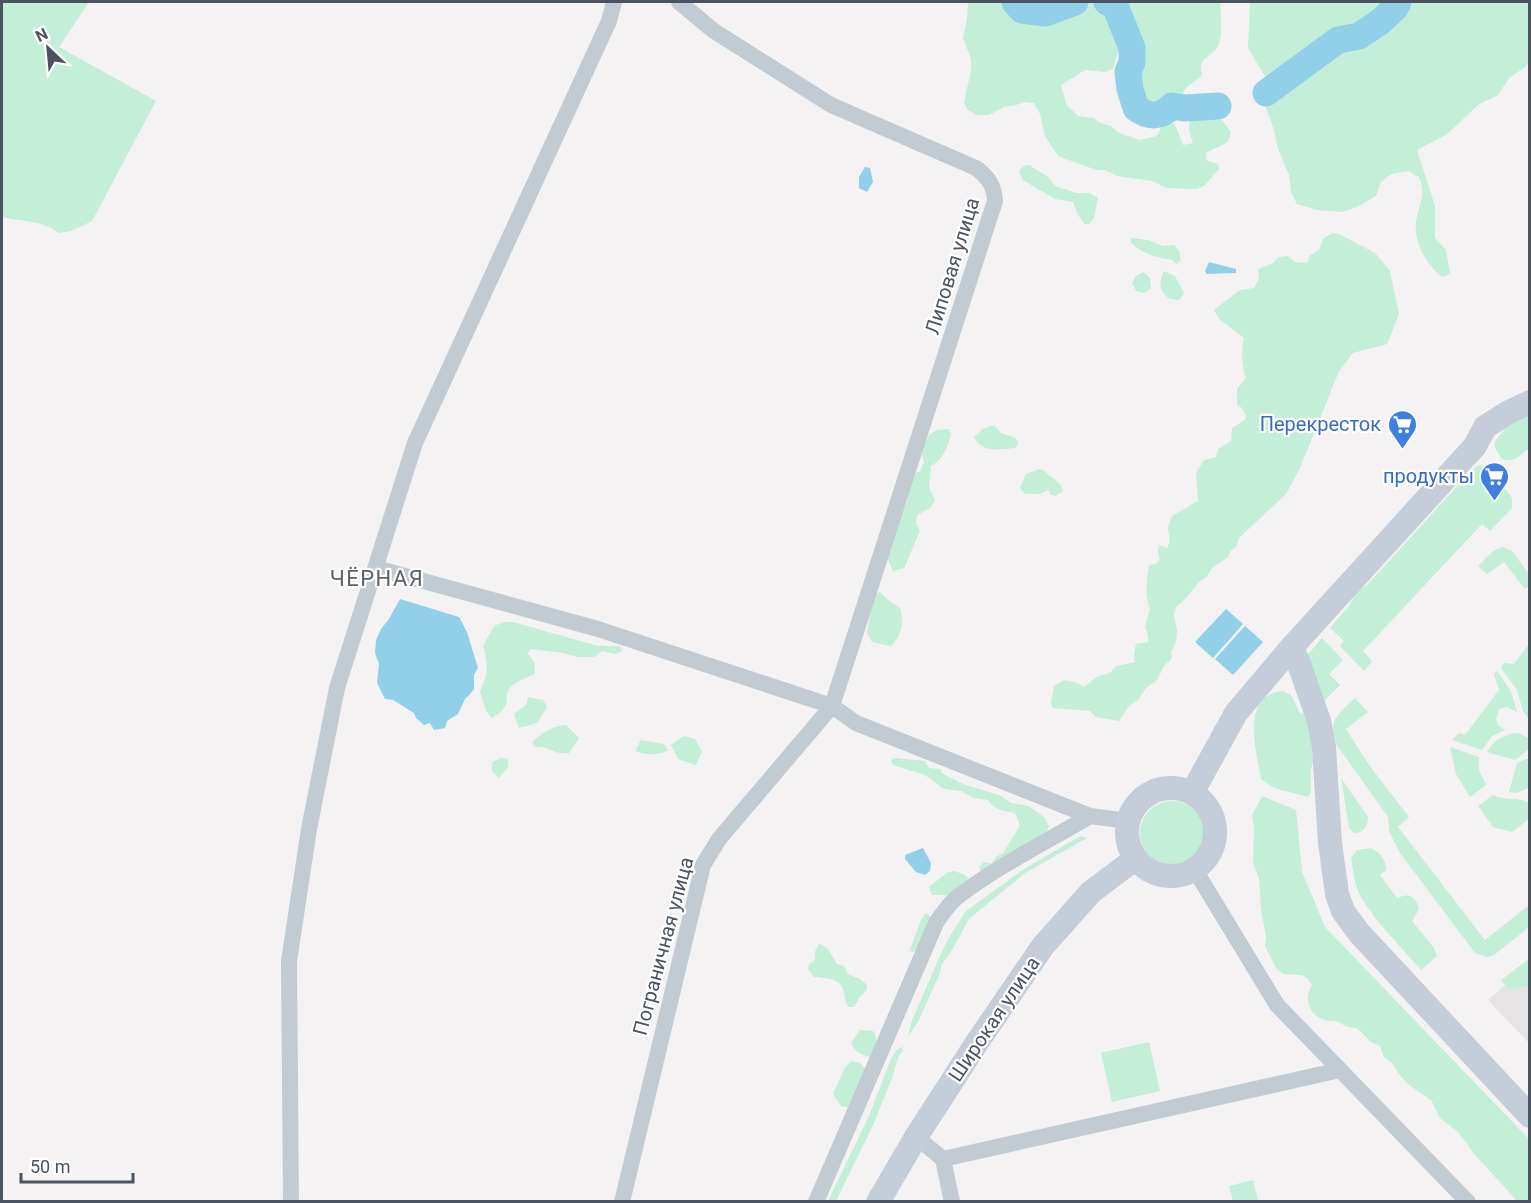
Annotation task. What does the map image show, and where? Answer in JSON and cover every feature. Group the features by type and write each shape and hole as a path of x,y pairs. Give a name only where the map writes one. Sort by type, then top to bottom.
{"street":[{"path":"291,1202 289,961 309,829 337,688 415,443 609,21 614,2"},
{"name":"Липовая улица","path":"679,2 714,31 831,105 976,168 987,176 995,193 990,222 832,706"},
{"path":"1192,794 1236,713 1291,648 1475,446 1485,427 1530,402"},
{"path":"376,568 598,629 832,706 856,723 1090,816 1128,821"},
{"path":"1291,648 1319,721 1324,747 1330,843 1337,894 1343,911 1359,933 1530,1116"},
{"name":"Пограничная улица","path":"622,1202 703,865 719,839 832,706"},
{"path":"1167,788 1180,789 1192,794 1203,801 1211,812 1215,831 1212,850 1195,870 1169,877 1156,874 1135,859 1129,847 1128,821 1142,799 1154,792 1167,788"},
{"path":"816,1202 936,923 946,908 955,899 1002,868 1090,816"},
{"name":"Широкая улица","path":"878,1202 916,1137 976,1044 1044,946 1091,892 1135,859"},
{"path":"1195,870 1277,1005 1468,1202"},
{"path":"943,1159 1340,1070"},
{"path":"916,1137 943,1159 952,1202"}],"shaded area":[{"path":"1529,972 1529,1043 1488,1000 1505,985"}],"green space":[{"path":"2,2 89,2 59,47 156,101 92,221 71,231 59,233 39,224 2,217"},
{"path":"968,2 1220,2 1221,31 1218,46 1204,59 1201,68 1202,75 1184,90 1179,113 1170,117 1150,108 1144,87 1138,79 1133,63 1137,55 1126,37 1119,49 1113,69 1106,72 1085,70 1061,85 1066,104 1078,116 1094,118 1098,122 1111,126 1119,133 1140,140 1157,136 1163,124 1170,121 1175,125 1183,145 1193,143 1189,127 1192,116 1203,111 1215,114 1231,132 1228,142 1206,153 1206,160 1218,164 1219,169 1204,186 1196,189 1166,188 1152,181 1117,176 1105,170 1096,170 1058,156 1045,136 1040,114 1034,103 1024,102 1004,107 989,115 976,115 968,110 964,103 971,59 963,38"},
{"path":"1250,2 1529,2 1529,62 1509,78 1498,95 1478,105 1446,135 1417,150 1435,206 1435,238 1446,250 1450,274 1442,277 1436,272 1419,246 1416,223 1422,190 1419,177 1408,171 1391,174 1381,182 1376,196 1357,207 1342,212 1317,210 1297,204 1291,192 1289,175 1278,149 1265,105 1272,88 1248,48"},
{"path":"1029,165 1048,177 1055,186 1076,193 1089,193 1098,198 1094,218 1089,224 1085,224 1078,215 1073,202 1055,199 1023,180 1019,172 1023,166"},
{"path":"1332,233 1339,234 1375,253 1390,271 1399,314 1387,344 1353,353 1339,371 1300,468 1286,494 1239,538 1236,547 1230,551 1228,557 1212,568 1176,607 1174,614 1177,631 1176,642 1171,652 1172,658 1164,666 1157,680 1130,705 1119,721 1096,717 1090,711 1053,708 1051,703 1054,686 1064,680 1084,687 1098,676 1110,673 1116,666 1135,662 1136,644 1148,642 1145,627 1150,608 1147,592 1149,565 1156,564 1160,559 1159,545 1167,548 1169,545 1168,527 1172,516 1198,501 1196,473 1204,460 1216,457 1218,449 1231,441 1232,428 1245,420 1246,415 1237,405 1237,389 1246,378 1242,358 1244,338 1219,319 1214,310 1240,290 1254,288 1259,278 1258,269 1273,263 1278,257 1288,256 1295,262 1307,263 1310,255 1319,250 1323,239"},
{"path":"1131,238 1148,240 1163,246 1174,245 1179,251 1181,260 1176,264 1173,260 1146,253 1131,243"},
{"path":"1164,271 1175,276 1184,293 1179,300 1168,298 1162,291 1161,281"},
{"path":"1143,272 1150,278 1151,288 1144,293 1136,291 1132,283 1136,276"},
{"path":"1529,412 1529,448 1513,459 1502,459 1495,448 1495,441 1505,429"},
{"path":"994,425 1001,433 1016,438 1018,444 1015,448 987,448 974,437 983,429"},
{"path":"948,429 951,434 947,448 939,460 931,466 929,487 935,501 930,508 917,515 916,523 920,531 904,568 893,571 886,554 899,514 907,503 911,476 920,471 924,462 921,453 929,435 937,430"},
{"path":"1479,465 1489,468 1512,498 1512,508 1490,531 1482,524 1363,651 1372,661 1364,671 1340,646 1344,641 1330,628 1358,591 1368,584"},
{"path":"1040,469 1060,484 1063,491 1056,496 1051,495 1048,490 1040,494 1025,494 1020,488 1026,474"},
{"path":"1503,547 1512,551 1529,574 1529,586 1525,589 1504,562 1487,574 1478,566 1493,551"},
{"path":"880,592 900,608 902,624 900,633 891,646 872,642 867,633 873,596"},
{"path":"504,622 513,622 598,646 620,646 622,651 615,654 602,651 594,657 578,657 531,649 527,654 534,662 535,674 510,687 506,697 507,703 501,712 492,718 486,711 480,692 487,669 483,646 494,626"},
{"path":"1322,638 1343,660 1329,674 1340,685 1322,703 1305,658"},
{"path":"1529,644 1529,719 1523,711 1517,690 1501,668 1504,663 1514,664"},
{"path":"1497,671 1511,691 1517,712 1507,707 1499,709 1496,719 1499,726 1505,730 1492,736 1482,750 1452,740 1459,733 1465,735 1499,690 1494,674"},
{"path":"1283,691 1291,695 1300,713 1309,715 1318,743 1311,769 1311,793 1308,797 1274,788 1261,779 1254,739 1256,713 1261,702 1270,695"},
{"path":"528,697 543,700 547,707 537,723 519,728 514,714 526,705"},
{"path":"1355,698 1368,712 1346,729 1369,765 1409,817 1398,827 1485,940 1529,905 1529,927 1494,955 1488,957 1475,953 1400,853 1389,831 1388,817 1336,744 1333,729 1336,718"},
{"path":"566,725 579,738 569,753 558,753 544,747 535,747 532,742 548,730"},
{"path":"1518,733 1529,738 1529,749 1515,760 1487,752 1500,738"},
{"path":"684,736 695,739 702,752 696,765 678,759 671,745"},
{"path":"641,740 664,744 668,750 652,754 635,751"},
{"path":"1450,747 1479,757 1479,770 1486,785 1470,797 1456,774"},
{"path":"501,758 508,759 508,767 499,778 492,771 492,762"},
{"path":"895,758 925,761 929,768 940,769 943,774 963,784 999,795 1011,803 1029,806 1045,818 1049,826 1045,834 981,873 979,867 984,862 991,864 1003,853 1020,826 1015,813 996,808 988,800 974,798 961,791 944,789 925,775 893,765 891,760"},
{"path":"1529,759 1529,788 1516,793 1509,792 1517,763"},
{"path":"1341,778 1368,817 1366,826 1360,832 1354,833 1349,828"},
{"path":"1493,795 1529,803 1529,819 1512,832 1493,827 1478,806"},
{"path":"1262,796 1296,810 1302,872 1325,927 1529,1139 1529,1201 1517,1201 1476,1156 1458,1132 1441,1119 1431,1100 1409,1085 1398,1073 1393,1064 1384,1057 1380,1046 1371,1042 1357,1028 1319,1018 1311,1011 1308,995 1312,985 1307,978 1301,975 1283,974 1276,968 1265,946 1259,879 1253,862 1252,815"},
{"path":"1172,801 1195,810 1204,833 1195,856 1172,865 1149,856 1140,833 1149,810"},
{"path":"1080,836 1087,838 1025,873 969,919 942,964 919,1020 908,1037 911,1023 936,965 948,939 966,911 1021,871"},
{"path":"1371,848 1384,860 1386,870 1380,875 1397,898 1411,896 1416,901 1419,909 1412,921 1434,948 1437,956 1421,970 1378,921 1358,891 1351,858 1357,850"},
{"path":"955,871 967,876 969,883 948,895 932,895 929,887 948,872"},
{"path":"926,913 931,917 913,952 910,950 921,920"},
{"path":"819,943 828,949 837,964 844,966 848,974 867,985 867,990 854,1007 849,1007 840,984 833,980 814,977 808,969 809,964 815,960 815,952"},
{"path":"1529,959 1529,986 1509,990 1501,980"},
{"path":"860,1030 873,1031 875,1034 876,1044 870,1057 859,1053 851,1043"},
{"path":"1149,1042 1160,1091 1112,1102 1101,1053"},
{"path":"903,1047 873,1125 836,1201 828,1201 869,1116 891,1059 897,1049"},
{"path":"852,1061 860,1063 865,1069 848,1107 841,1106 833,1094 845,1067"},
{"path":"1253,1180 1258,1201 1233,1201 1229,1186"}],"water":[{"path":"865,167 870,168 873,182 867,192 859,188 859,177"},
{"path":"1209,262 1236,269 1236,273 1207,274 1205,271"},
{"path":"400,599 459,617 467,632 478,668 474,675 474,689 465,699 458,714 447,721 445,728 434,730 430,723 424,725 414,713 393,700 385,699 377,683 379,664 375,653 376,640"},
{"path":"1226,609 1243,624 1213,658 1195,642"},
{"path":"1245,626 1263,642 1233,675 1215,659"},
{"path":"923,848 931,863 930,871 925,875 916,872 905,859 905,855"}],"waterway":[{"path":"1015,2 1022,10 1045,13 1075,2"},
{"path":"1107,2 1114,3 1132,48 1132,62 1128,72 1136,108 1155,115 1172,106 1185,108 1218,106"},
{"path":"1266,93 1338,40 1359,36 1380,22 1398,2"}],"place":[{"name":"Перекресток","path":"1402,450"},
{"name":"продукты","path":"1495,502"}],"district":[{"name":"ЧЁРНАЯ","path":"377,578"}]}
